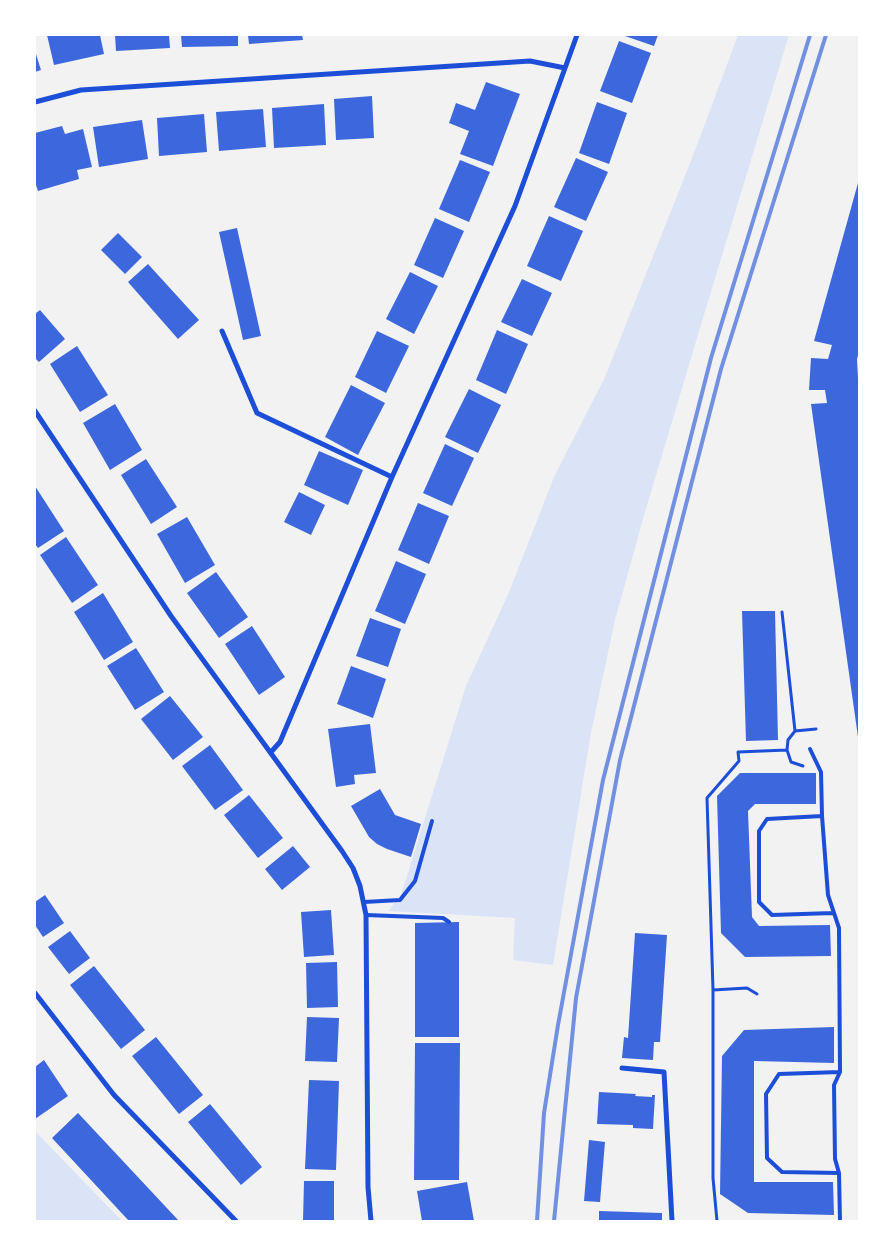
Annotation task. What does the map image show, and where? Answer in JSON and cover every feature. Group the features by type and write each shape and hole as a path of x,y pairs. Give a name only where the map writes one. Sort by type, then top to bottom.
{"street":[{"path":"271,752 280,742 392,477 515,206 577,35"},
{"path":"35,102 81,90 530,61 565,68"},
{"path":"222,331 257,413 392,477"},
{"path":"35,411 170,616 271,752 353,868 360,886 366,915 368,1187 371,1221"},
{"path":"35,993 114,1095 236,1221"},
{"path":"622,1068 664,1072 672,1221"}],"lane":[{"path":"810,750 821,772 822,816 828,895 839,928 840,1072 834,1085 835,1159 839,1172 840,1221"},
{"path":"822,816 767,820 759,831 759,902 772,915 833,914"},
{"path":"364,902 400,900 415,881 432,821"},
{"path":"366,915 443,918 449,922"},
{"path":"839,1172 782,1172 767,1158 766,1094 779,1074 840,1072"}],"path":[{"path":"716,1221 713,1178 713,990 707,798 739,761 738,752 787,750 788,740 794,731 782,612"},
{"path":"794,731 816,729"},
{"path":"713,990 747,988 757,994"}],"shaded area":[{"path":"738,35 789,35 643,519 615,620 591,733 553,965 513,960 515,918 388,911 401,895 466,686 509,592 554,477 605,377 694,153"},
{"path":"35,1131 122,1221 35,1221"}],"building":[{"path":"47,35 100,35 104,54 54,65"},
{"path":"115,35 169,35 170,48 116,51"},
{"path":"181,35 238,35 238,46 182,47"},
{"path":"248,35 302,35 303,40 249,44"},
{"path":"622,35 658,35 654,46"},
{"path":"619,41 651,53 632,103 600,91"},
{"path":"35,51 41,70 35,72"},
{"path":"486,82 520,94 493,166 460,154 469,131 449,123 456,103 475,110"},
{"path":"372,96 374,138 336,140 334,99"},
{"path":"597,102 627,113 609,164 579,153"},
{"path":"324,104 326,145 274,148 272,108"},
{"path":"263,109 266,147 219,151 216,112"},
{"path":"204,114 207,152 159,156 157,118"},
{"path":"142,120 148,159 99,167 93,127"},
{"path":"62,126 65,134 83,129 92,167 77,170 79,179 38,191 35,182 35,133"},
{"path":"576,158 608,172 586,221 554,207"},
{"path":"460,160 490,172 469,222 439,209"},
{"path":"858,183 858,737 811,404 827,403 825,390 809,390 811,358 828,359 832,345 814,341"},
{"path":"549,216 583,231 561,281 527,266"},
{"path":"435,218 464,231 443,278 414,265"},
{"path":"237,228 261,336 243,340 219,232"},
{"path":"118,233 142,257 125,274 101,250"},
{"path":"148,264 199,320 178,339 128,282"},
{"path":"410,272 438,286 414,334 386,319"},
{"path":"522,279 552,293 532,336 501,322"},
{"path":"40,310 65,339 39,362 35,358 35,314"},
{"path":"497,330 528,344 506,394 476,380"},
{"path":"377,331 409,346 386,393 355,377"},
{"path":"77,346 108,395 80,412 50,364"},
{"path":"351,385 385,403 358,455 325,437"},
{"path":"469,389 501,405 478,453 445,437"},
{"path":"115,404 142,450 110,470 83,423"},
{"path":"445,444 474,458 452,506 423,493"},
{"path":"319,451 363,470 348,505 304,485"},
{"path":"146,459 177,507 151,524 121,475"},
{"path":"35,486 64,531 38,548 35,544"},
{"path":"299,492 325,505 311,535 284,522"},
{"path":"418,503 449,516 429,564 398,550"},
{"path":"187,517 215,565 185,583 157,534"},
{"path":"66,537 98,585 72,603 40,555"},
{"path":"396,561 426,574 405,624 375,611"},
{"path":"216,572 248,617 219,638 187,593"},
{"path":"103,593 133,642 104,660 74,612"},
{"path":"742,611 775,611 778,740 746,741"},
{"path":"370,618 401,629 388,667 356,656"},
{"path":"252,626 285,677 259,695 225,644"},
{"path":"136,648 164,692 135,710 107,666"},
{"path":"351,666 386,679 373,718 337,704"},
{"path":"170,696 203,737 173,760 141,719"},
{"path":"370,724 376,773 354,775 355,784 336,787 328,729"},
{"path":"210,745 243,790 215,810 182,766"},
{"path":"740,773 816,773 816,804 755,804 748,811 752,917 759,926 830,925 831,956 745,957 721,933 717,796"},
{"path":"380,789 395,815 421,824 411,857 377,844 369,837 351,806"},
{"path":"249,795 283,838 258,858 224,815"},
{"path":"293,846 310,867 282,890 265,869"},
{"path":"45,895 64,923 43,937 35,925 35,902"},
{"path":"331,910 334,955 304,957 301,912"},
{"path":"459,922 459,1037 415,1037 415,923"},
{"path":"70,931 90,958 69,974 48,947"},
{"path":"635,933 667,935 660,1042 654,1042 653,1060 622,1058 624,1037 628,1038"},
{"path":"337,962 338,1007 307,1008 306,963"},
{"path":"94,966 145,1030 121,1049 70,985"},
{"path":"307,1017 339,1018 337,1062 305,1061"},
{"path":"834,1027 834,1063 754,1061 754,1182 833,1182 834,1215 748,1213 720,1194 722,1056 744,1030"},
{"path":"156,1037 203,1095 179,1114 132,1056"},
{"path":"415,1043 460,1043 459,1180 414,1180"},
{"path":"44,1060 68,1096 35,1119 35,1067"},
{"path":"309,1080 339,1081 336,1170 305,1169"},
{"path":"599,1092 652,1097 652,1095 655,1095 653,1129 633,1128 633,1125 597,1124"},
{"path":"210,1104 262,1167 241,1185 188,1122"},
{"path":"78,1113 179,1221 129,1221 52,1138"},
{"path":"589,1140 605,1142 600,1202 584,1201"},
{"path":"304,1181 334,1181 334,1221 303,1221"},
{"path":"467,1182 474,1221 422,1221 417,1191"},
{"path":"599,1211 662,1213 662,1221 599,1221"}],"railway":[{"path":"537,1221 544,1113 558,1025 603,780 711,358 810,35"},
{"path":"554,1221 576,998 620,760 721,369 826,35"}]}
